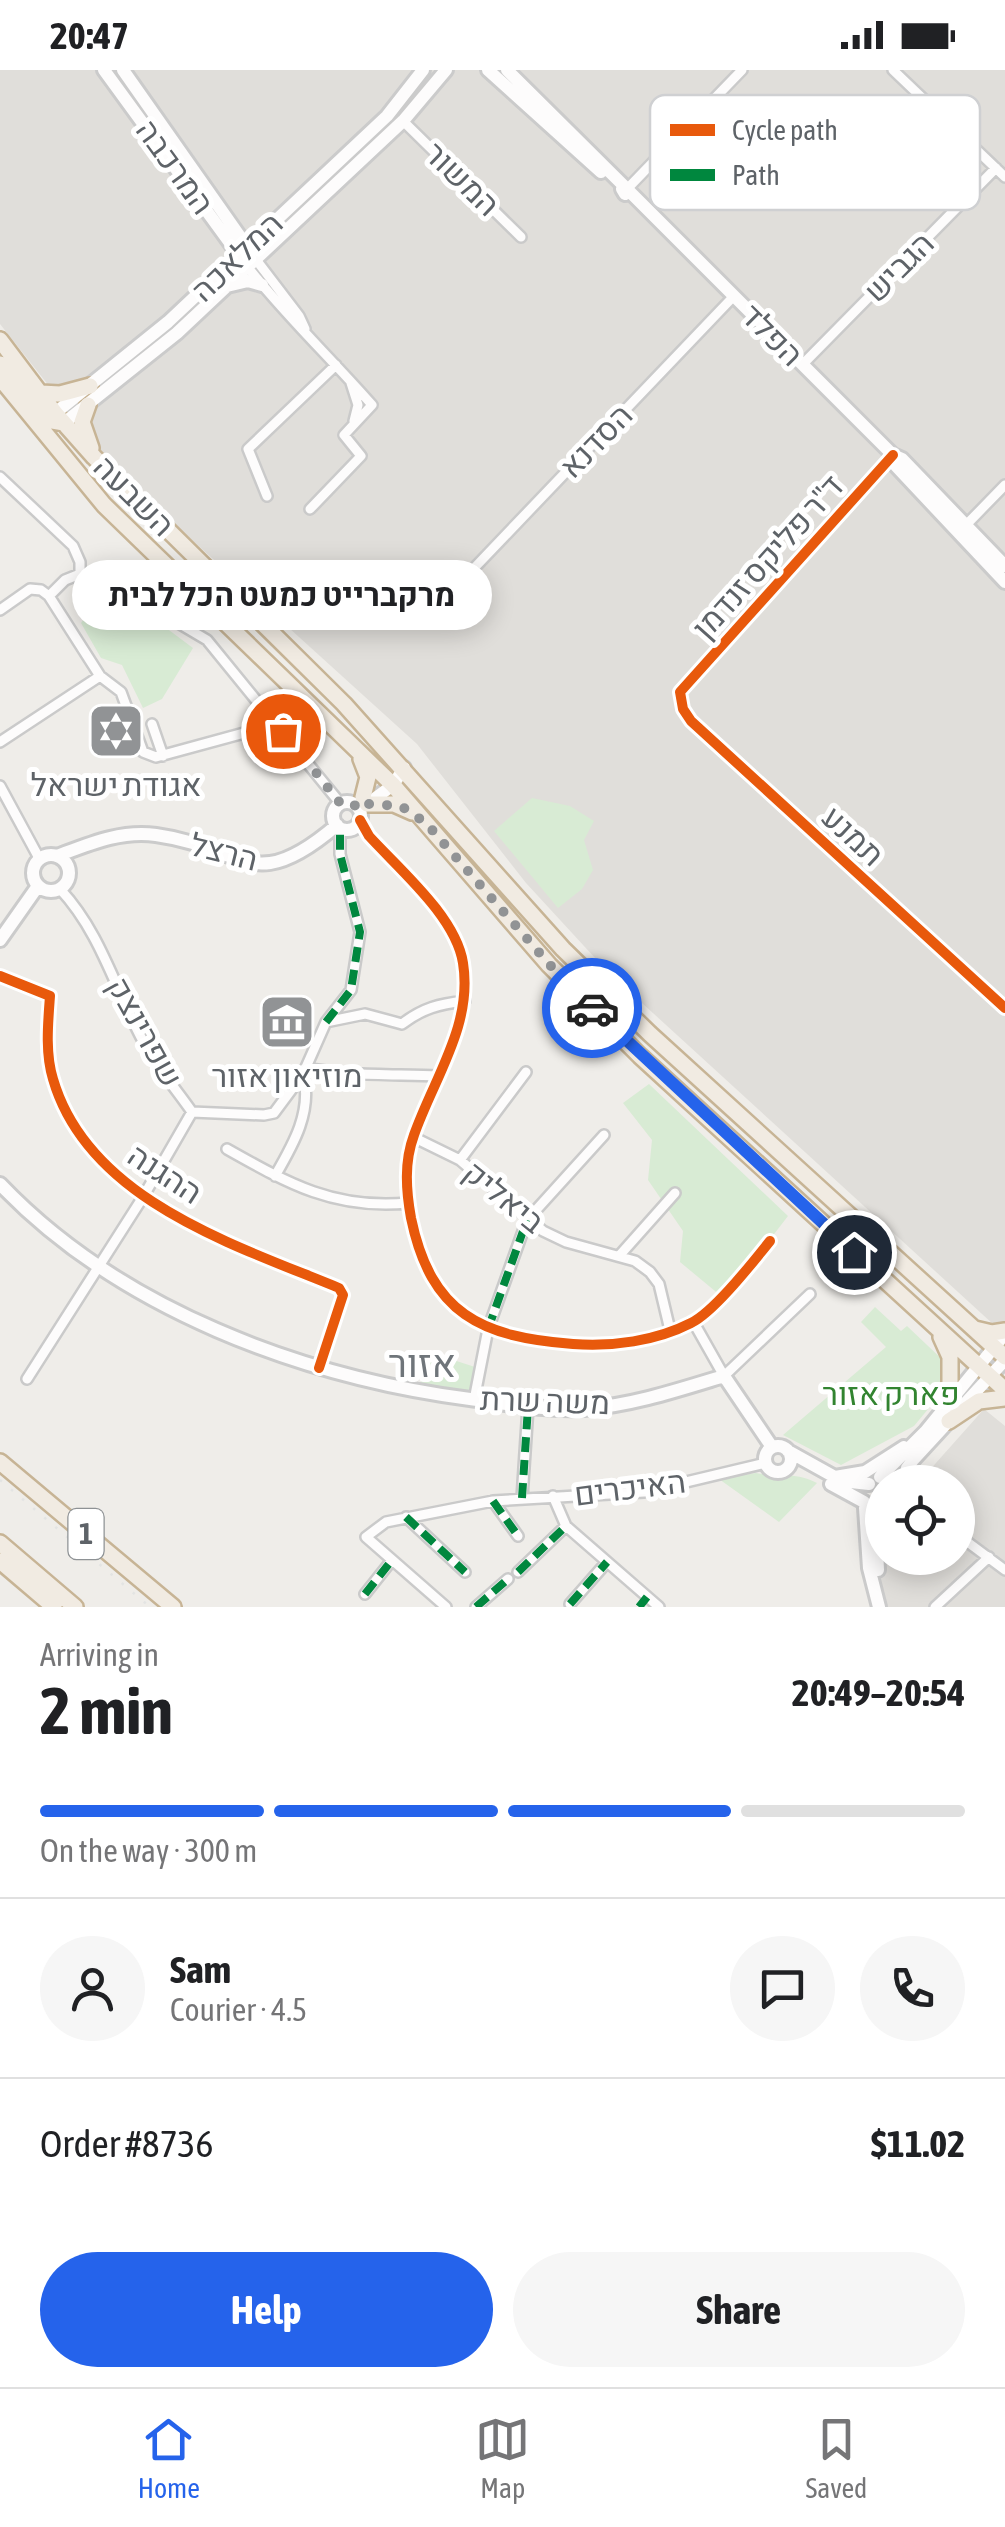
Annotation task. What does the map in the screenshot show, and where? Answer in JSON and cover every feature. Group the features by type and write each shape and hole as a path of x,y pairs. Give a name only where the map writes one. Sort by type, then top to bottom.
{"highway":[{"name":"השבעה","path":"0,340 41,393 52,422 104,505 389,781 550,965 640,1056 1005,1390"},
{"path":"0,364 52,422"},
{"name":"השבעה","path":"0,378 94,457 344,704 563,949 650,1034 974,1329 1003,1346"},
{"path":"41,393 60,394 90,386"},
{"path":"88,405 82,422 94,457"},
{"path":"344,736 366,770 352,813 401,806 426,823"},
{"path":"930,1322 950,1357 950,1401"},
{"path":"950,1421 979,1401 1005,1398"},
{"name":"1","path":"0,1462 173,1607"},
{"name":"1","path":"0,1544 75,1607"},
{"name":"1","path":"0,1561 54,1607"}],"street":[{"name":"המרכבה","path":"104,70 246,256"},
{"name":"המרכבה","path":"123,70 226,228"},
{"name":"המלאכה","path":"52,422 88,405 176,333 225,286 266,229 386,116 424,70"},
{"path":"442,75 458,70"},
{"name":"הפלד","path":"488,70 626,190"},
{"name":"הפלד","path":"507,70 893,455 902,459 1005,566"},
{"path":"718,95 742,70"},
{"path":"893,70 919,95"},
{"name":"המלאכה","path":"52,422 168,322 224,267 246,256 403,121 442,75"},
{"name":"המשור","path":"403,121 520,236"},
{"path":"980,153 1005,177"},
{"path":"626,190 650,165"},
{"name":"הגביש","path":"980,184 996,168"},
{"name":"הגביש","path":"802,365 955,210"},
{"path":"224,267 226,228 244,233 266,229"},
{"path":"246,256 262,285 372,405 344,435 362,456 310,509"},
{"path":"246,256 299,316 306,332"},
{"path":"225,286 248,281 262,285"},
{"name":"הסדנא","path":"458,585 734,296"},
{"path":"267,496 248,449 336,365"},
{"name":"הפלד","path":"893,455 896,466 1005,582"},
{"name":"ד''ר פליקס זנדמן","path":"680,692 893,455"},
{"path":"0,476 73,546 80,574"},
{"path":"966,524 1005,486"},
{"path":"127,592 128,583 142,573 156,576 177,602 182,625"},
{"path":"48,596 65,580 80,574 104,579 206,640 453,930 463,961 465,1001 452,1046 413,1138 406,1171 414,1230 432,1282 448,1301 488,1328 532,1339 602,1346 634,1342 694,1322 770,1241"},
{"path":"0,610 30,589 41,590 48,596 100,676 121,692 143,752 156,758 277,724"},
{"path":"0,742 100,676"},
{"name":"תמנע","path":"680,692 683,709 691,720 1005,1008"},
{"path":"152,724 162,756"},
{"name":"הרצל","path":"62,859 100,840 156,835 248,863 290,860 312,847 404,768"},
{"path":"0,786 39,858 36,881 0,940"},
{"path":"192,1112 274,1112 304,1071 326,1022 351,990 360,932 340,854 352,813"},
{"path":"36,881 49,892 60,889 70,874 62,859 39,858"},
{"path":"0,925 36,881"},
{"name":"שפרינצק","path":"27,1380 192,1112 143,1042 81,911 60,889"},
{"name":"ההגנה","path":"0,976 50,996 48,1055 60,1101 95,1154 143,1197 237,1246 339,1288 342,1295 319,1368"},
{"path":"326,1022 366,1014 402,1024 436,1004 465,1001"},
{"path":"304,1071 439,1076"},
{"path":"275,1176 296,1140 307,1088 304,1071"},
{"path":"460,1160 526,1072"},
{"path":"474,1400 488,1328 527,1220 604,1135"},
{"name":"ביאליק","path":"413,1138 460,1160 527,1220 566,1242 636,1261 660,1284 670,1330"},
{"path":"227,1149 275,1176 330,1199 381,1206 408,1204"},
{"name":"משה שרת","path":"0,1184 99,1267 201,1322 319,1368 401,1390 474,1400 581,1409 638,1402 724,1376 810,1294"},
{"path":"620,1256 675,1193"},
{"path":"694,1322 772,1448"},
{"path":"910,1465 950,1421 1003,1346"},
{"path":"890,1465 950,1401 984,1372"},
{"path":"522,1498 528,1407"},
{"path":"835,1477 866,1472 926,1430"},
{"path":"865,1483 857,1485 835,1477 780,1446 766,1454 766,1463 776,1471 788,1466 807,1471 864,1505 869,1568 882,1607"},
{"path":"788,1451 788,1466"},
{"name":"האיכרים","path":"392,1560 366,1536 386,1522 493,1501 644,1492 766,1463"},
{"path":"553,1496 566,1526 659,1607"},
{"path":"493,1501 518,1536"},
{"path":"406,1518 465,1572"},
{"path":"518,1572 566,1526"},
{"path":"975,1547 1005,1570"},
{"path":"936,1607 989,1557"},
{"path":"366,1594 392,1560 446,1607"},
{"path":"570,1604 607,1562"},
{"path":"878,1575 882,1607"},
{"path":"476,1607 508,1579"},
{"path":"639,1607 648,1597"}],"shaded area":[{"path":"0,70 1005,70 1005,1335 607,971 526,883 417,744 117,472 0,324"},
{"path":"984,1409 1005,1426 1005,1607 883,1607 875,1575 975,1575 975,1465 934,1465"}],"green space":[{"path":"118,592 193,648 162,699 143,708 122,665 101,658 81,623 101,594"},
{"path":"532,798 570,806 594,821 584,840 593,870 582,889 558,908 494,831"},
{"path":"649,1084 788,1216 721,1296 680,1262 683,1231 648,1180 652,1140 623,1103"},
{"name":"פארק אזור","path":"875,1307 901,1331 907,1326 946,1363 944,1390 914,1426 841,1465 783,1435 886,1347 861,1322"},
{"path":"432,1353 475,1367 471,1392 420,1384"},
{"path":"756,1473 794,1476 817,1483 779,1522 719,1479"}],"railway":[{"path":"0,1480 150,1607"}],"marked path":[{"path":"326,1022 351,990 360,932 340,854 340,828"},
{"path":"488,1329 527,1220"},
{"path":"522,1498 528,1407"},
{"path":"493,1501 518,1536"},
{"path":"406,1517 465,1572"},
{"path":"518,1572 566,1526"},
{"path":"365,1594 392,1560"},
{"path":"570,1604 607,1562"},
{"path":"476,1607 508,1579"},
{"path":"639,1607 647,1597"}],"cycle path":[{"path":"893,455 680,692 683,709 691,721 1005,1008"},
{"path":"360,820 369,836 438,912 450,929 463,963 465,986 457,1030 414,1135 407,1166 409,1208 420,1251 447,1298 465,1314 512,1335 573,1344 634,1341 677,1329 700,1317 733,1286 770,1241"},
{"path":"0,976 50,996 50,1069 71,1121 98,1157 131,1187 170,1213 212,1235 339,1288 343,1295 319,1368"}],"way so far":[{"path":"283,731 340,803 351,802 360,810 368,804 394,804 426,823 592,1008"}],"place":[{"name":"אגודת ישראל","path":"116,731"},
{"name":"מרקברייט כמעט הכל לבית","path":"283,731"},
{"name":"מוזיאון אזור","path":"287,1022"}],"district":[{"name":"אזור","path":"422,1364"}],"route":[{"path":"592,1008 854,1252"}]}
